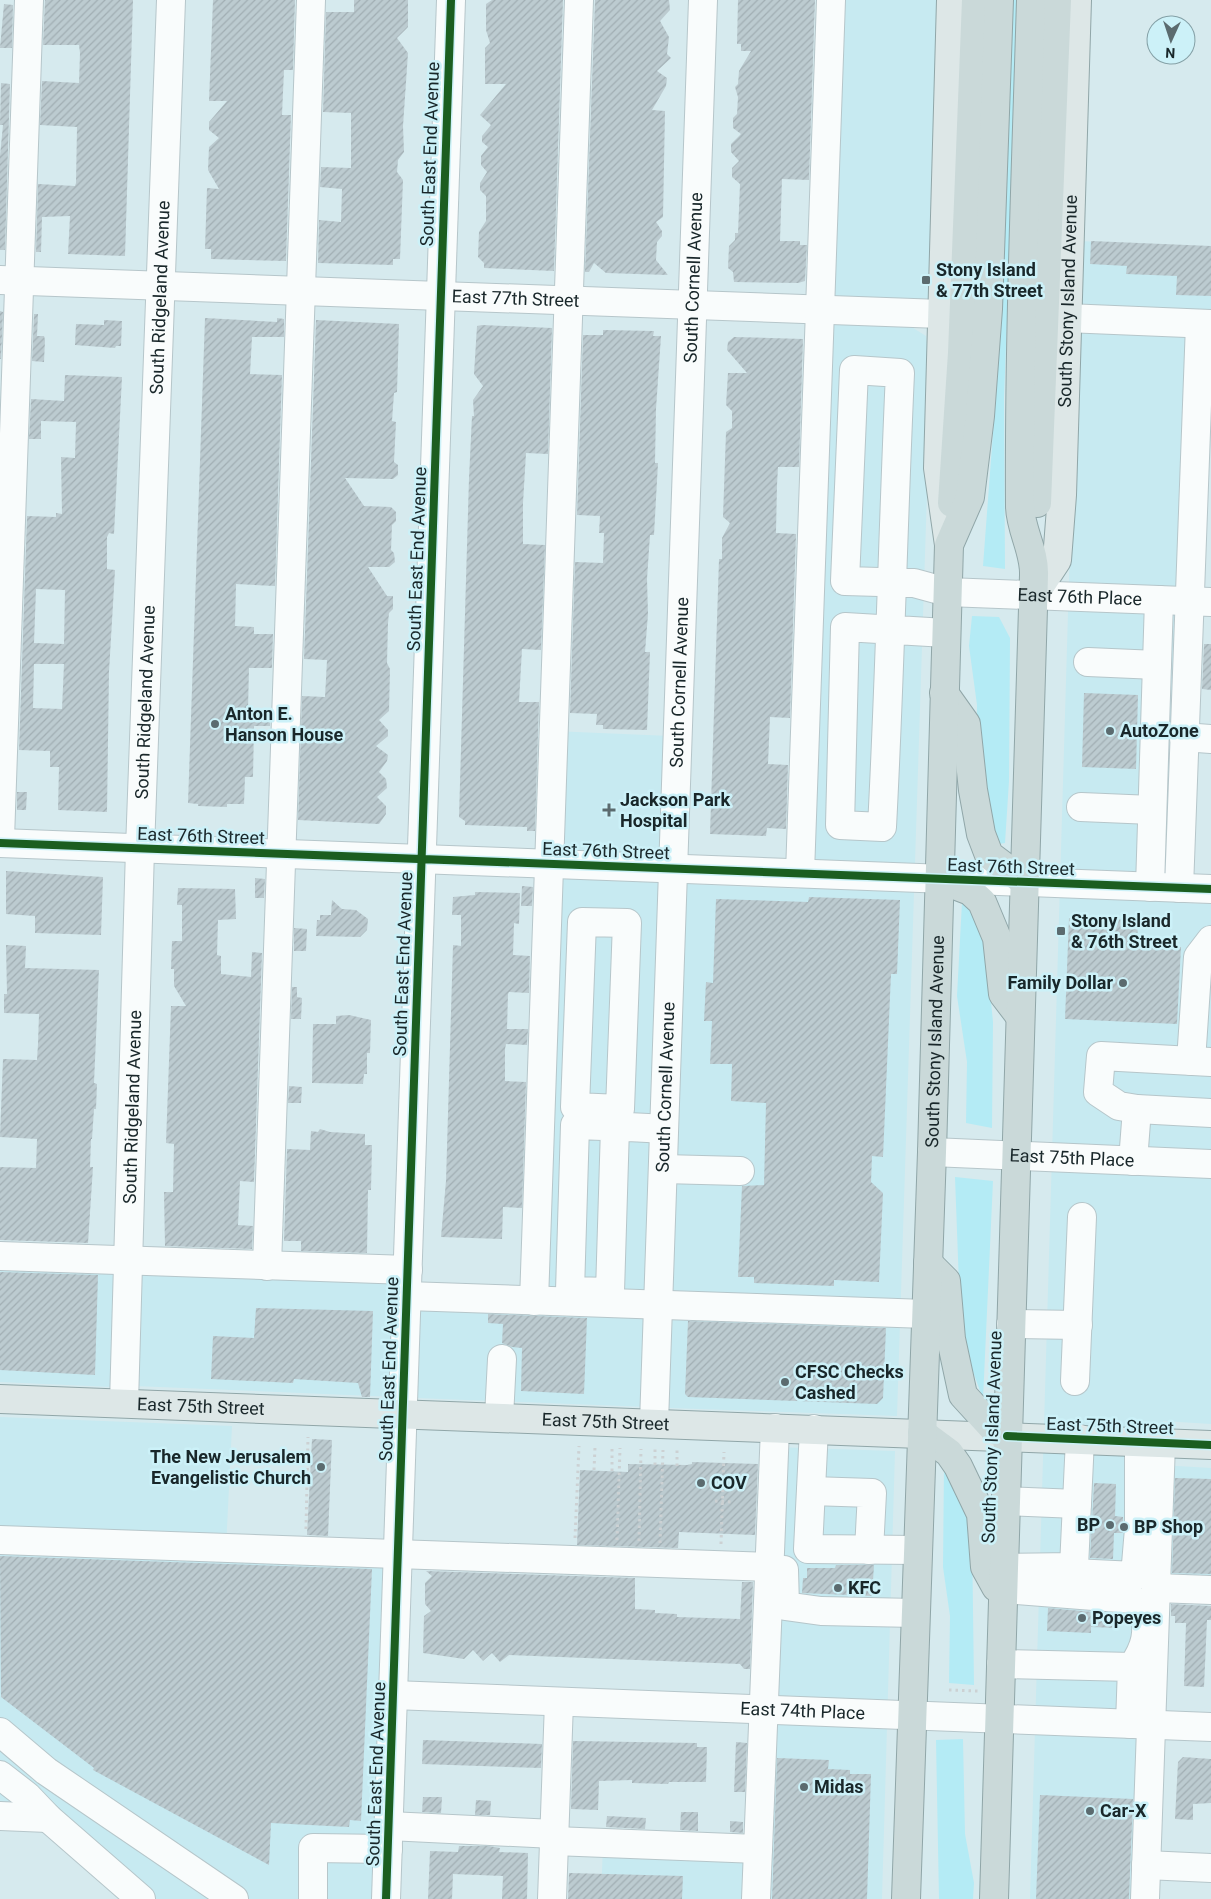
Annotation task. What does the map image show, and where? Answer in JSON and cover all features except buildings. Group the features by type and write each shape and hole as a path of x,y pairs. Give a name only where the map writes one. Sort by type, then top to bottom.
{"highway":[{"path":"949,545 962,354 976,0"},
{"name":"South Stony Island Avenue","path":"906,1899 932,1152 949,545 970,497 980,416 988,309 999,0"},
{"name":"South Stony Island Avenue","path":"994,1899 1002,1585 1034,595 1034,559 1020,511 1019,372 1031,0"},
{"path":"1034,559 1057,0"},
{"path":"944,693 966,724 973,790 981,834 988,851 1024,882"},
{"path":"940,879 970,892 982,902 997,938 1003,994 1020,1016"},
{"path":"928,1262 946,1281 951,1339 963,1395 994,1429 1007,1436"},
{"path":"922,1433 949,1454 958,1466 981,1514 985,1567 1002,1585"}],"main road":[{"name":"South Stony Island Avenue","path":"949,545 938,468 951,0"},
{"name":"South Stony Island Avenue","path":"1034,595 1057,560 1062,495 1077,0"},
{"name":"East 75th Street","path":"0,1399 500,1417 655,1436 774,1428 1211,1445"}],"street":[{"path":"0,839 10,281 29,0"},
{"name":"South Ridgeland Avenue","path":"124,1404 140,849 171,0"},
{"path":"267,1266 311,0"},
{"name":"South East End Avenue","path":"386,1899 451,0"},
{"path":"534,1301 579,0"},
{"name":"South Cornell Avenue","path":"655,1436 703,0"},
{"path":"800,873 830,0"},
{"name":"East 77th Street","path":"10,281 941,314"},
{"path":"1066,318 1205,324 1200,602 1184,738 1179,888"},
{"path":"891,582 845,581 854,370 900,373 891,582 890,630 882,828 840,825 845,627 890,630 946,633"},
{"name":"East 76th Place","path":"891,582 914,583 947,592 1200,602"},
{"path":"1150,887 1159,600"},
{"path":"1088,662 1157,665"},
{"path":"1184,738 1211,739"},
{"path":"1081,808 1152,810"},
{"name":"East 76th Street","path":"0,843 1211,889"},
{"path":"664,1129 605,1120 575,1107 582,922 627,923 620,1109 605,1120 575,1125 570,1291 658,1305 926,1314"},
{"path":"1211,940 1198,957 1201,1061 1101,1056 1098,1092 1119,1106 1137,1109 1211,1113"},
{"path":"1132,1161 1137,1109"},
{"path":"605,1120 610,1298"},
{"name":"East 75th Place","path":"932,1152 1211,1164"},
{"path":"663,1169 740,1171"},
{"path":"1075,1381 1082,1217"},
{"path":"0,1256 267,1266 534,1301 610,1298"},
{"path":"1011,1324 1078,1326"},
{"path":"500,1417 502,1359"},
{"path":"756,1899 774,1428"},
{"path":"814,1429 808,1549 917,1550"},
{"path":"1080,1439 1073,1573 1135,1576 1149,1529"},
{"path":"1140,1724 1156,1588 1149,1529 1150,1442"},
{"path":"811,1492 872,1493 869,1550"},
{"path":"1005,1501 1077,1504"},
{"path":"809,1535 791,1545 784,1562 784,1606 821,1611 915,1613"},
{"path":"0,1540 769,1567"},
{"path":"1002,1585 1074,1567"},
{"path":"1002,1585 1132,1599 1145,1607 1147,1628 1143,1652 1132,1667 1140,1724 1146,1865 1145,1899"},
{"path":"1156,1588 1211,1590"},
{"path":"1001,1664 1132,1667"},
{"name":"East 74th Place","path":"393,1695 1211,1727"},
{"path":"552,1899 559,1702"},
{"path":"0,1732 46,1771 234,1899"},
{"path":"0,1775 27,1796 48,1818 141,1899"},
{"path":"0,1816 48,1818"},
{"path":"313,1899 313,1848 388,1838 554,1838 758,1849"},
{"path":"1146,1865 1211,1868"}],"path":[{"path":"655,1436 655,1465"},
{"path":"305,1551 308,1437"},
{"path":"574,1560 579,1446"},
{"path":"594,1470 595,1447"},
{"path":"612,1448 612,1471"},
{"path":"620,1448 638,1563"},
{"path":"638,1563 641,1449"},
{"path":"638,1563 663,1450"},
{"path":"677,1450 677,1466"},
{"path":"721,1566 724,1452"},
{"path":"296,1474 307,1475"},
{"path":"715,1501 732,1502"},
{"path":"949,1690 979,1691"}],"shaded area":[{"path":"831,0 939,0 928,305 820,301"},
{"path":"1010,0 1019,0 1004,398 1005,569 983,566 996,393"},
{"path":"1079,241 1211,247 1211,313 1180,903 1211,904 1211,1424 1163,1421 1160,1465 1211,1468 1211,1590 1156,1588 1143,1899 1030,1899"},
{"name":"Jackson Park Hospital","path":"819,323 910,326 926,336 931,370 897,1416 669,1408 673,1306 647,1407 416,1398 420,1297 533,1301 553,731 670,736 665,883 799,889"},
{"path":"972,616 999,617 1010,638 1009,781 1005,843 993,845 976,777 977,705 969,646"},
{"path":"962,902 982,907 993,1022 992,1128 966,1123 967,1062 957,996"},
{"path":"955,1177 993,1181 983,1399 961,1339"},
{"path":"0,1256 117,1261 112,1387 0,1382"},
{"path":"139,1262 398,1270 395,1397 135,1386"},
{"path":"0,1417 232,1426 226,1548 387,1554 377,1899 137,1899 44,1826 0,1825"},
{"path":"774,1447 895,1451 882,1899 601,1899 603,1843 758,1849"},
{"path":"944,1466 958,1471 972,1533 974,1685 949,1683 950,1616 943,1567"},
{"path":"963,1739 965,1834 974,1883 973,1899 939,1899 936,1740"}],"cycle path":[{"path":"386,1899 451,0"},
{"path":"0,843 1211,889"},
{"path":"1007,1436 1211,1445"}],"place":[{"name":"Stony Island & 77th Street","path":"926,280"},
{"name":"Anton E. Hanson House","path":"215,724"},
{"name":"AutoZone","path":"1110,731"},
{"name":"Jackson Park Hospital","path":"609,810"},
{"name":"Stony Island & 76th Street","path":"1061,931"},
{"name":"Family Dollar","path":"1123,983"},
{"name":"CFSC Checks Cashed","path":"785,1382"},
{"name":"The New Jerusalem Evangelistic Church","path":"321,1467"},
{"name":"COV","path":"701,1483"},
{"name":"BP","path":"1110,1525"},
{"name":"BP Shop","path":"1124,1527"},
{"name":"KFC","path":"838,1588"},
{"name":"Popeyes","path":"1082,1618"},
{"name":"Midas","path":"804,1787"},
{"name":"Car-X","path":"1090,1811"}]}
